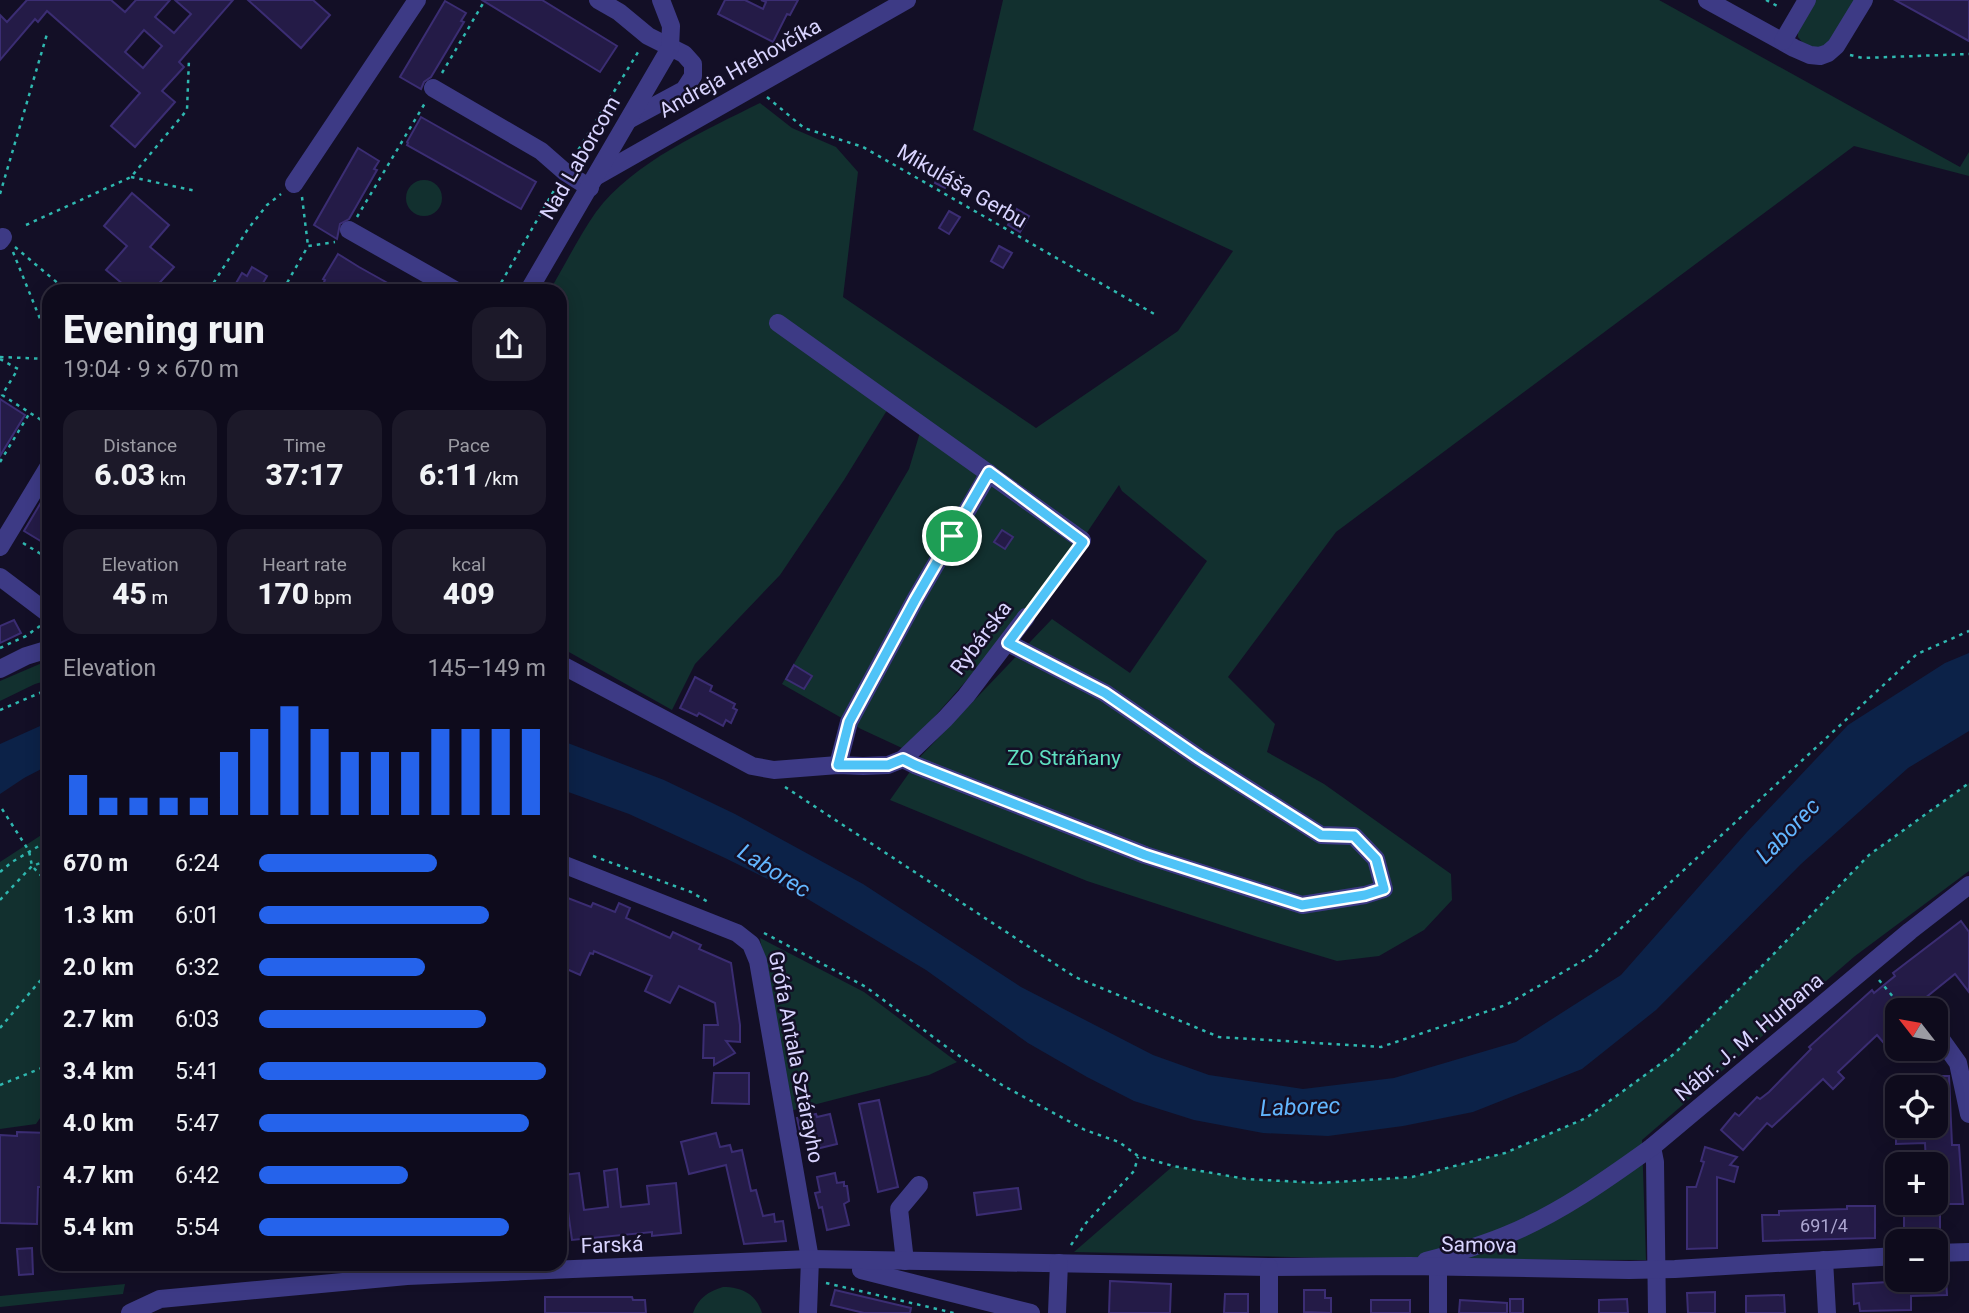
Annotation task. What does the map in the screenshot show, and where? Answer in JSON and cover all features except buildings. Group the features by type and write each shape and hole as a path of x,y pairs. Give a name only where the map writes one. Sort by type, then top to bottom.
{"street":[{"path":"294,184 417,0"},
{"path":"598,0 619,12 648,36 684,54 693,64 693,76 684,90 630,119"},
{"path":"661,0 671,26 670,48"},
{"name":"Andreja Hrehovčíka","path":"594,182 907,0"},
{"path":"1707,0 1810,55 1828,53 1836,46 1864,0"},
{"path":"1783,41 1807,0"},
{"name":"Nad Laborcom","path":"533,284 670,48"},
{"path":"433,88 541,151 565,172 594,182"},
{"path":"349,230 444,284"},
{"path":"778,323 1082,540"},
{"path":"838,765 849,722 989,472"},
{"path":"4,541 42,478"},
{"path":"0,577 42,616"},
{"name":"Rybárska","path":"903,759 945,719 1026,617"},
{"path":"567,668 752,766 774,770 838,765 888,765 903,759 1145,855 1302,905 1365,895 1384,889 1376,859 1354,836 1321,835 1198,757 1105,693 1008,643"},
{"path":"0,669 42,651"},
{"name":"Grófa Antala Sztárayho","path":"567,866 737,933 751,944 758,961 810,1259"},
{"name":"Nábr. J. M. Hurbana","path":"1410,1266 1506,1236 1558,1209 1610,1177 1652,1147 1969,885"},
{"path":"1948,1049 1958,1063 1969,1114"},
{"path":"1652,1147 1657,1313"},
{"path":"905,1261 899,1209 919,1185"},
{"path":"1948,1253 1969,1252"},
{"name":"Samova","path":"1059,1263 1656,1269 1885,1257"},
{"path":"810,1259 812,1312"},
{"name":"Farská","path":"567,1269 810,1259 1059,1263"},
{"path":"1825,1260 1827,1313"},
{"path":"1057,1313 1059,1263"},
{"path":"1438,1266 1438,1313"},
{"path":"1269,1267 1269,1313"},
{"path":"862,1270 1031,1313"},
{"name":"Farská","path":"132,1313 160,1298 407,1276 526,1271"}],"path":[{"path":"308,246 343,240 485,0"},
{"path":"0,194 47,34"},
{"path":"1836,46 1845,54 1863,58 1969,54"},
{"path":"26,225 131,177 187,110 189,59"},
{"name":"Mikuláša Gerbu","path":"754,87 804,128 863,147 1156,315"},
{"path":"131,177 196,191"},
{"path":"212,284 267,205 294,184 303,199 308,246 286,284"},
{"path":"2,239 58,284"},
{"path":"2,239 14,253 42,323"},
{"path":"0,358 42,359"},
{"path":"0,358 18,369 2,395 42,421"},
{"path":"0,462 30,413"},
{"name":"Rybárska","path":"1026,617 1082,540"},
{"path":"4,541 42,556"},
{"path":"0,648 26,636 42,622"},
{"path":"0,710 42,692"},
{"path":"758,930 866,987 1002,1086 1085,1130 1119,1142 1138,1156 1173,1166 1246,1179 1320,1183 1412,1177 1505,1153 1586,1118 1674,1054 1869,855 1969,783"},
{"path":"2,809 29,851 32,866 42,877"},
{"path":"0,872 42,844"},
{"path":"585,853 691,892 714,905"},
{"path":"0,900 32,866 42,862"},
{"path":"1868,967 1894,998"},
{"path":"0,1028 42,979"},
{"path":"0,1085 42,1068"},
{"path":"1059,1263 1086,1223 1135,1171 1138,1156"},
{"path":"809,1279 954,1313"}],"green space":[{"name":"ZO Stráňany","path":"1003,0 1659,0 1960,167 1969,152 1969,176 1854,146 1336,532 1228,677 1275,724 1267,752 1324,784 1451,874 1452,900 1424,930 1379,956 1337,961 1087,881 890,800 921,756 1052,619 1130,673 1207,561 1122,491 1119,485 1084,537 973,673 929,723 902,748 861,729 782,684 909,469 921,429 889,407 780,575 695,664 672,710 567,651 567,284 553,284 596,212 611,194 672,149 760,103 792,128 836,147 858,172 843,297 1036,428 1178,331 1233,251 973,130"},
{"path":"1812,0 1857,0 1832,40 1819,49 1811,49 1798,37 1798,29"},
{"path":"424,180 437,185 442,198 437,211 424,216 411,211 406,198 411,185"},
{"path":"42,663 42,682 0,701 0,681"},
{"path":"1969,783 1969,871 1855,956 1642,1140 1646,1260 1377,1259 1074,1252 1173,1166 1246,1179 1320,1183 1412,1177 1505,1153 1586,1118 1674,1053 1869,855"},
{"path":"42,835 42,1115 36,1124 0,1129 0,862"},
{"path":"760,938 864,992 957,1062 929,1075 790,1111"},
{"path":"125,1284 123,1294 0,1307 0,1296"},
{"path":"723,1287 736,1288 752,1296 762,1313 693,1313 705,1296"}],"water":[{"name":"Laborec","path":"1969,653 1969,731 1908,768 1801,864 1656,1010 1582,1069 1473,1112 1403,1126 1328,1136 1263,1133 1194,1120 1134,1101 1028,1043 926,970 806,898 629,814 567,792 567,743 664,780 735,814 863,884 1021,987 1153,1055 1209,1075 1303,1089 1394,1078 1516,1042 1621,975 1747,832 1848,725 1945,663"},
{"path":"42,725 42,769 0,794 0,744"}],"route":[{"path":"989,472 1082,540 1008,643 1105,693 1198,757 1321,835 1354,836 1376,859 1384,889 1365,895 1302,905 1145,855 903,759 888,765 838,765 849,722 952,536 989,472"}]}
